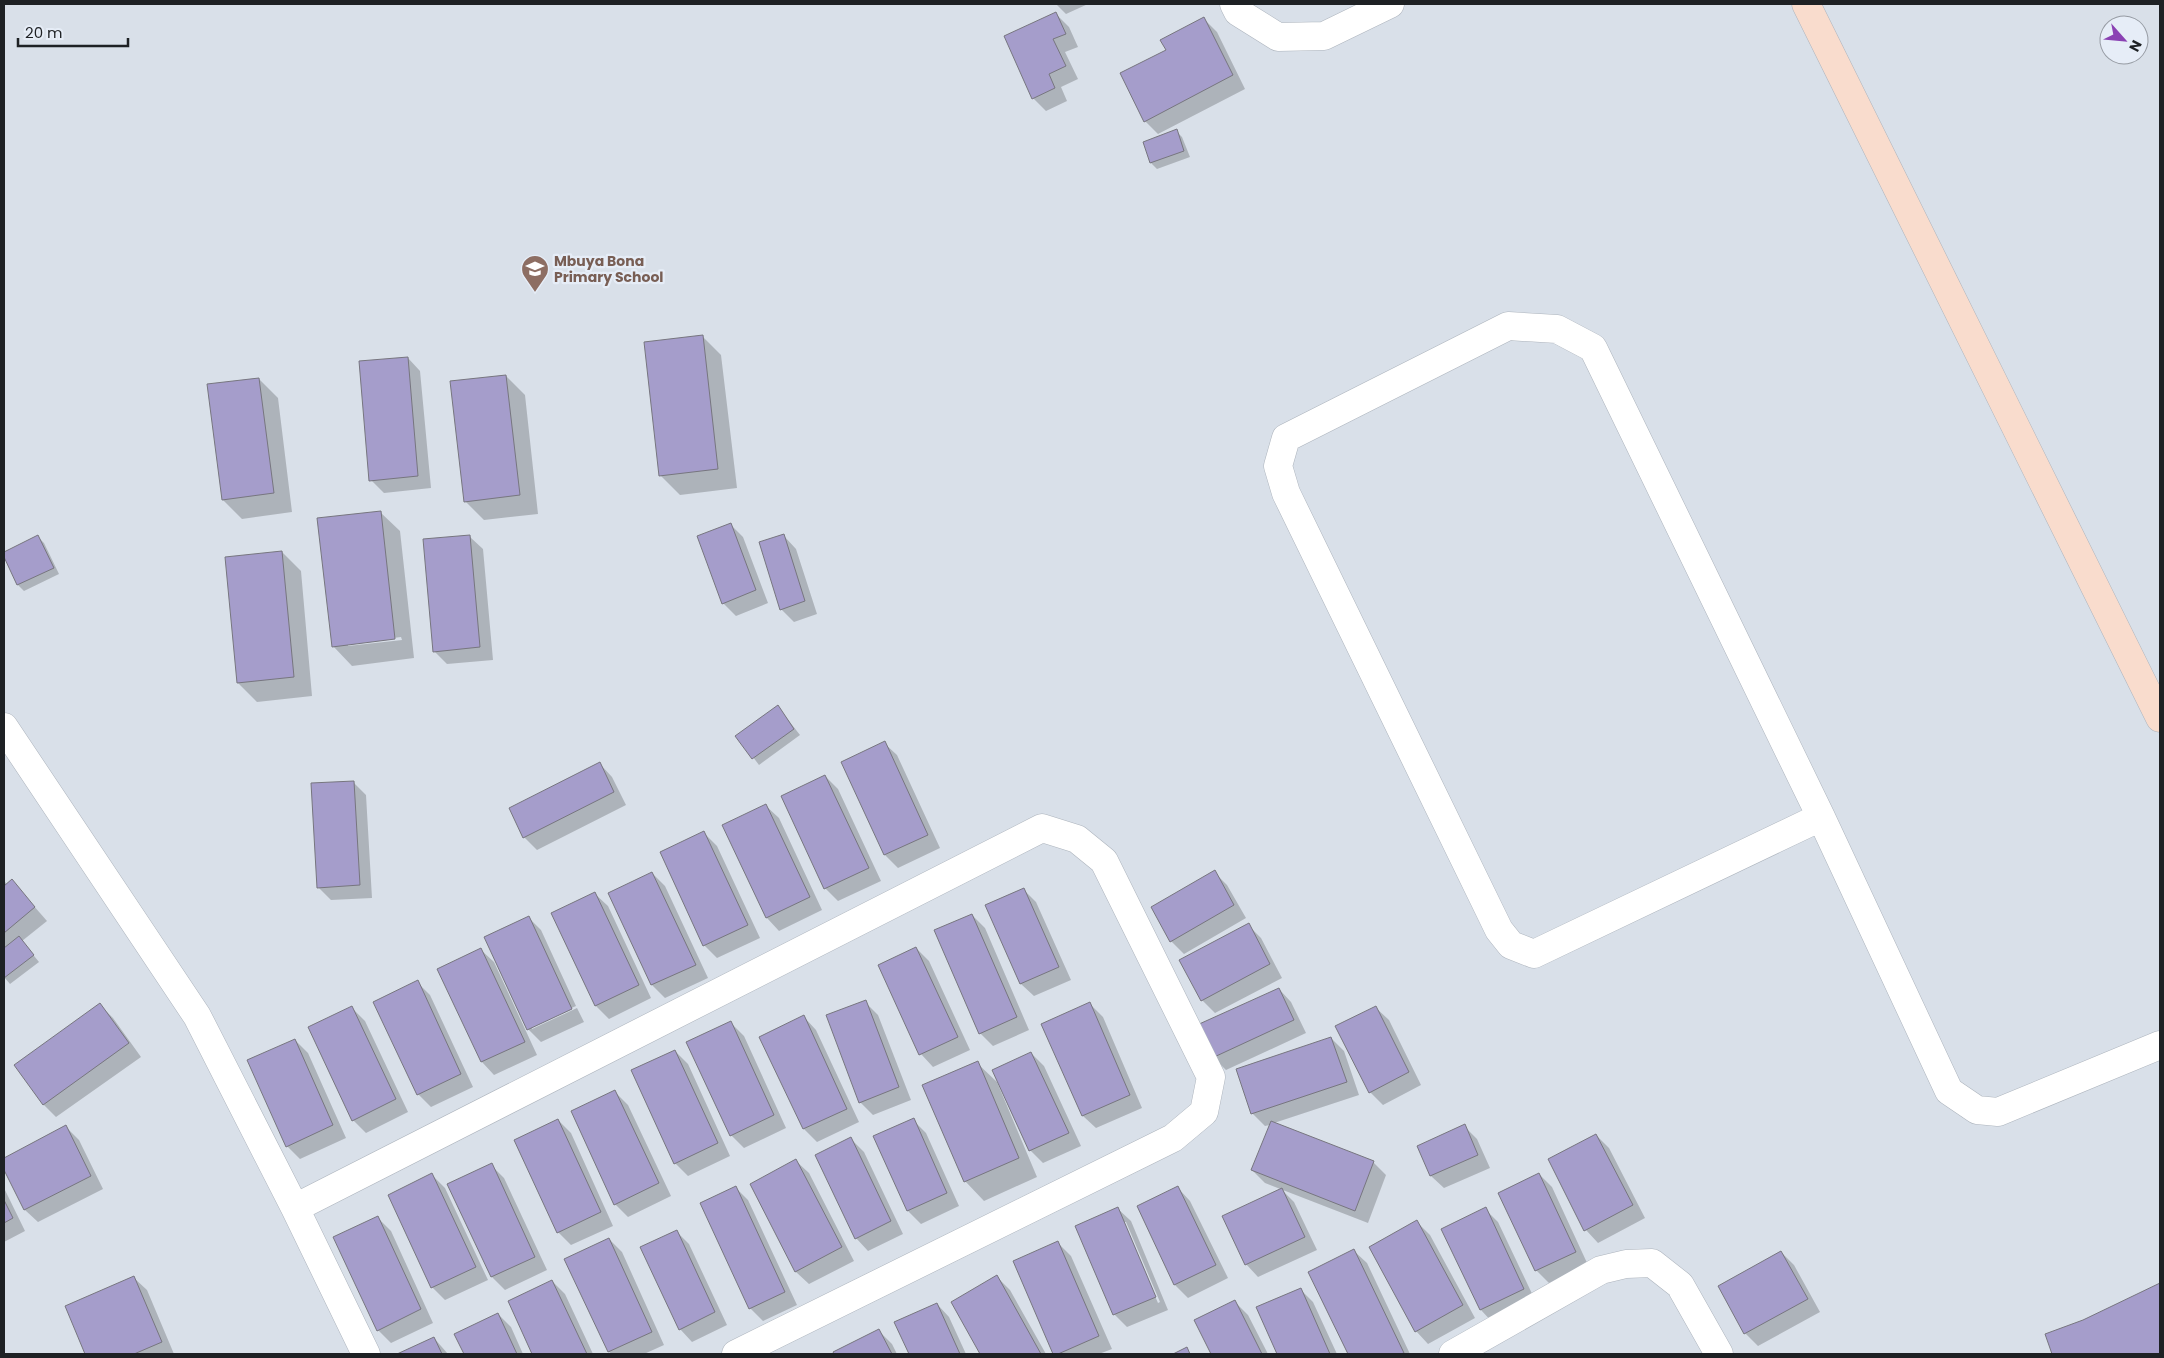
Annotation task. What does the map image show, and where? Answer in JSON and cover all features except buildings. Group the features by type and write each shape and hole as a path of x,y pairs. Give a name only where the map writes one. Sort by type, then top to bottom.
{"street":[{"path":"1234,4 1238,12 1278,37 1324,36 1390,4"},
{"path":"1806,4 2160,718"},
{"path":"1820,817 1534,954 1511,945 1499,930 1286,493 1278,466 1286,438 1508,326 1557,329 1593,348 1820,817 1949,1091 1976,1110 1998,1112 2160,1045"},
{"path":"4,727 197,1016 295,1208 366,1354"},
{"path":"295,1208 1042,828 1078,839 1104,861 1211,1077 1204,1112 1173,1138 736,1354"},
{"path":"1452,1354 1600,1270 1626,1264 1652,1263 1680,1284 1719,1354"}],"place":[{"name":"Mbuya Bona Primary School","path":"535,293"}]}
